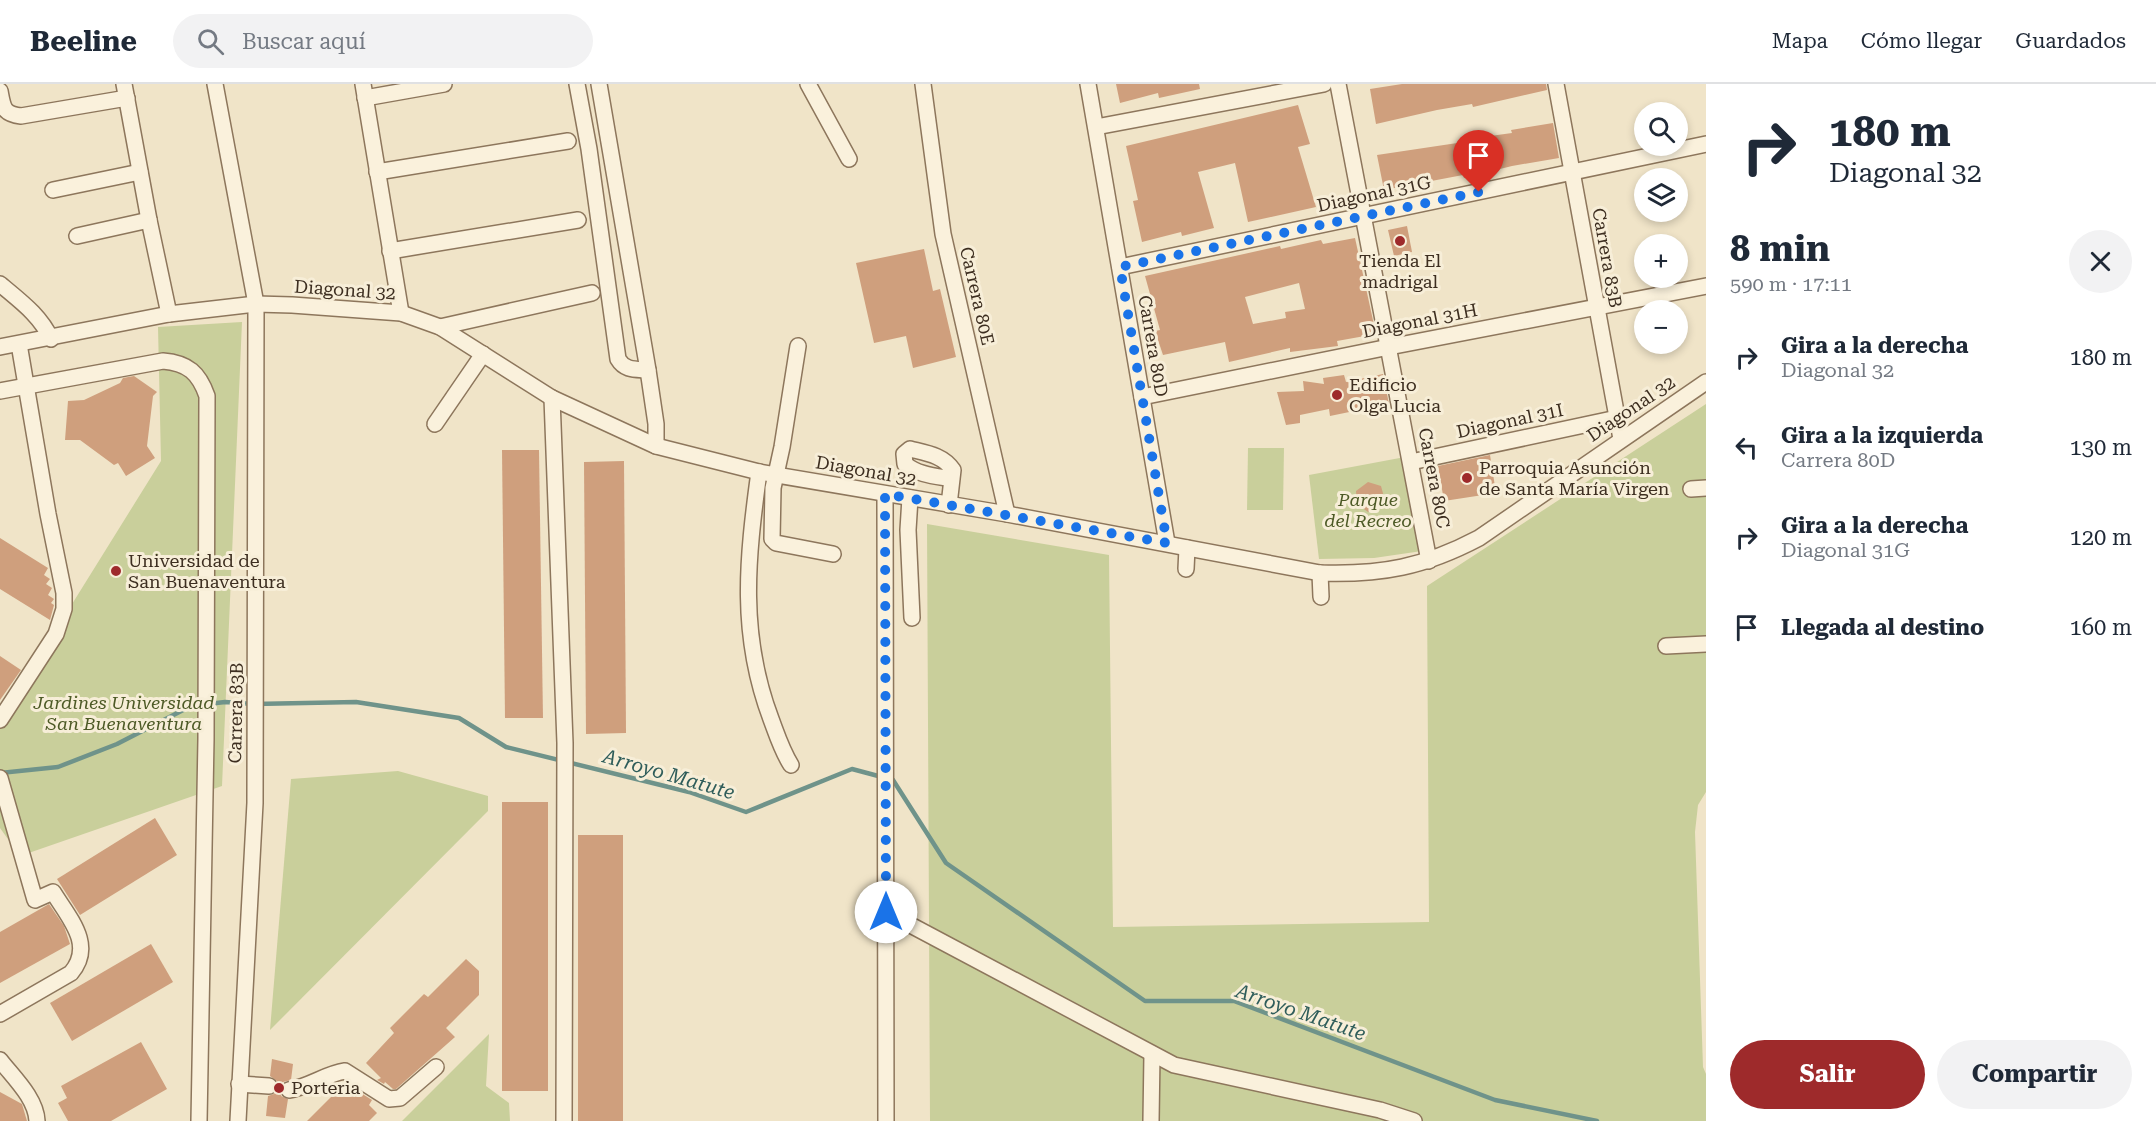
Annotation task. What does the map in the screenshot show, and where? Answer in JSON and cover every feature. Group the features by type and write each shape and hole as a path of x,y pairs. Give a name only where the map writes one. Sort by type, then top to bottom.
{"street":[{"name":"Carrera 83B","path":"215,84 256,304 255,803 238,1121"},
{"path":"401,314 364,91 444,84"},
{"path":"577,84 589,148 618,359 622,366 628,369 648,370"},
{"path":"598,84 648,370 656,424 656,447"},
{"path":"808,84 849,159"},
{"name":"Carrera 80E","path":"923,84 943,234 1007,514"},
{"name":"Carrera 80D","path":"1088,84 1167,543"},
{"path":"1096,127 1324,84"},
{"name":"Carrera 80C","path":"1338,84 1429,561"},
{"name":"Carrera 83B","path":"1556,84 1621,439"},
{"path":"0,91 3,107 11,115 21,116 125,91 169,314"},
{"path":"377,172 568,141"},
{"name":"Diagonal 31G","path":"1120,267 1706,144"},
{"path":"53,190 140,172"},
{"path":"77,236 149,220"},
{"path":"390,251 578,220"},
{"path":"0,284 35,314 45,325 51,339"},
{"name":"Diagonal 31H","path":"1142,397 1706,286"},
{"path":"440,327 592,293"},
{"name":"Diagonal 32","path":"0,347 51,339 169,314 256,304 401,314 440,327 552,398 656,447 777,475 1007,514 1320,573 1357,574 1393,570 1429,561 1479,538 1706,382"},
{"path":"0,720 56,634 64,609 64,592 19,345"},
{"path":"798,346 773,488 772,539 776,543 833,554"},
{"path":"435,424 483,354"},
{"path":"0,391 163,362 176,362 191,370 202,382 207,396 206,739 199,1121"},
{"path":"552,398 565,743 564,1121"},
{"name":"Diagonal 31I","path":"1411,462 1617,418"},
{"path":"759,471 748,558 748,624 761,689 782,751 791,765"},
{"path":"949,505 952,479"},
{"path":"885,494 886,1121"},
{"path":"910,498 908,530 912,618"},
{"path":"1186,569 1187,548"},
{"path":"1320,573 1321,597"},
{"path":"1666,646 1706,644"},
{"path":"0,777 35,900 53,892 82,943 78,965 71,973 0,1014"},
{"path":"886,912 1174,1065 1380,1110 1414,1121"},
{"path":"1151,1121 1152,1054"},
{"path":"0,1060 31,1101 37,1121"},
{"path":"289,1090 301,1088 337,1072 345,1071 389,1099 395,1100 436,1067"},
{"path":"239,1084 269,1086"}],"green space":[{"name":"Jardines Universidad San Buenaventura","path":"242,322 222,786 20,856 0,828 0,708 8,707 161,461 158,327"},
{"path":"1706,404 1706,792 1698,805 1695,832 1706,1121 930,1121 927,524 1109,555 1113,927 1429,922 1427,586"},
{"path":"1248,448 1284,448 1283,510 1247,510"},
{"name":"Parque del Recreo","path":"1405,457 1422,551 1374,558 1319,559 1309,475"},
{"path":"398,771 488,796 488,811 270,1030 291,779"},
{"path":"489,1034 486,1086 509,1103 510,1121 402,1121"}],"building":[{"path":"1116,84 1199,84 1200,89 1159,98 1158,93 1120,103"},
{"path":"1402,84 1546,84 1547,90 1473,107 1472,104 1437,110 1376,124 1370,89"},
{"path":"1298,105 1310,144 1298,147 1316,207 1248,222 1235,163 1198,172 1214,228 1182,236 1181,232 1142,242 1133,201 1138,200 1126,146"},
{"path":"1553,123 1559,158 1512,166 1464,178 1463,175 1384,190 1377,155 1484,139 1483,137 1512,133 1511,130"},
{"name":"Tienda El madrigal","path":"1407,226 1412,252 1394,256 1388,230"},
{"path":"1355,238 1376,334 1337,341 1338,346 1290,352 1290,348 1229,362 1225,342 1163,355 1155,331 1160,330 1145,276 1280,246 1281,249 1321,240 1323,244","holes":["1299,283 1305,309 1285,312 1286,318 1253,324 1245,297"]},
{"path":"924,249 933,291 940,289 956,357 913,368 906,336 874,343 856,263"},
{"path":"1383,374 1389,404 1360,412 1359,410 1330,416 1329,409 1300,415 1300,423 1286,425 1277,392 1304,391 1303,381 1324,384 1323,378 1344,375 1346,382"},
{"path":"134,376 157,392 153,396 147,446 155,458 126,476 118,463 114,465 80,440 65,440 68,401 84,400 120,383 123,378"},
{"path":"502,450 539,450 543,718 505,718"},
{"name":"Parroquia Asunción de Santa María Virgen","path":"1490,455 1496,493 1444,501 1438,466"},
{"path":"624,461 626,733 586,734 584,462"},
{"path":"1368,482 1381,486 1384,497 1379,508 1368,512 1357,504 1356,491"},
{"path":"0,538 48,568 44,575 50,579 46,584 52,588 48,595 54,599 51,603 54,605 50,620 0,589"},
{"path":"0,656 21,670 0,700"},
{"path":"502,802 548,802 548,1091 502,1091"},
{"path":"155,818 177,855 80,915 57,879"},
{"path":"578,835 623,835 623,1121 578,1121"},
{"path":"49,904 64,926 70,944 0,983 0,932"},
{"path":"151,944 173,982 72,1041 50,1003"},
{"path":"466,959 479,971 479,995 446,1028 455,1037 396,1089 377,1080 381,1078 366,1063 394,1033 390,1028 424,994 428,997"},
{"path":"141,1042 167,1089 111,1121 68,1121 58,1103 67,1098 61,1086"},
{"name":"Porteria","path":"272,1059 293,1064 291,1080 283,1082 280,1088 281,1096 288,1099 285,1118 266,1116 268,1096 274,1094 279,1087 277,1081 270,1076"},
{"path":"345,1083 372,1100 369,1105 377,1113 369,1121 307,1121"},
{"path":"0,1092 22,1104 27,1121 0,1121"}],"waterway":[{"name":"Arroyo Matute","path":"0,773 58,767 117,744 191,706 225,702 253,704 356,702 459,718 506,747 689,792 746,812 852,769 882,777"},
{"name":"Arroyo Matute","path":"890,779 893,780 946,863 1145,1001 1234,1001 1495,1100 1597,1121"}],"place":[{"name":"Tienda El madrigal","path":"1400,241"},
{"name":"Edificio Olga Lucia","path":"1337,395"},
{"name":"Parroquia Asunción de Santa María Virgen","path":"1467,478"},
{"name":"Universidad de San Buenaventura","path":"116,571"},
{"name":"Porteria","path":"279,1088"}],"route":[{"path":"886,912 885,494 1167,543 1120,267 1479,192"}]}
